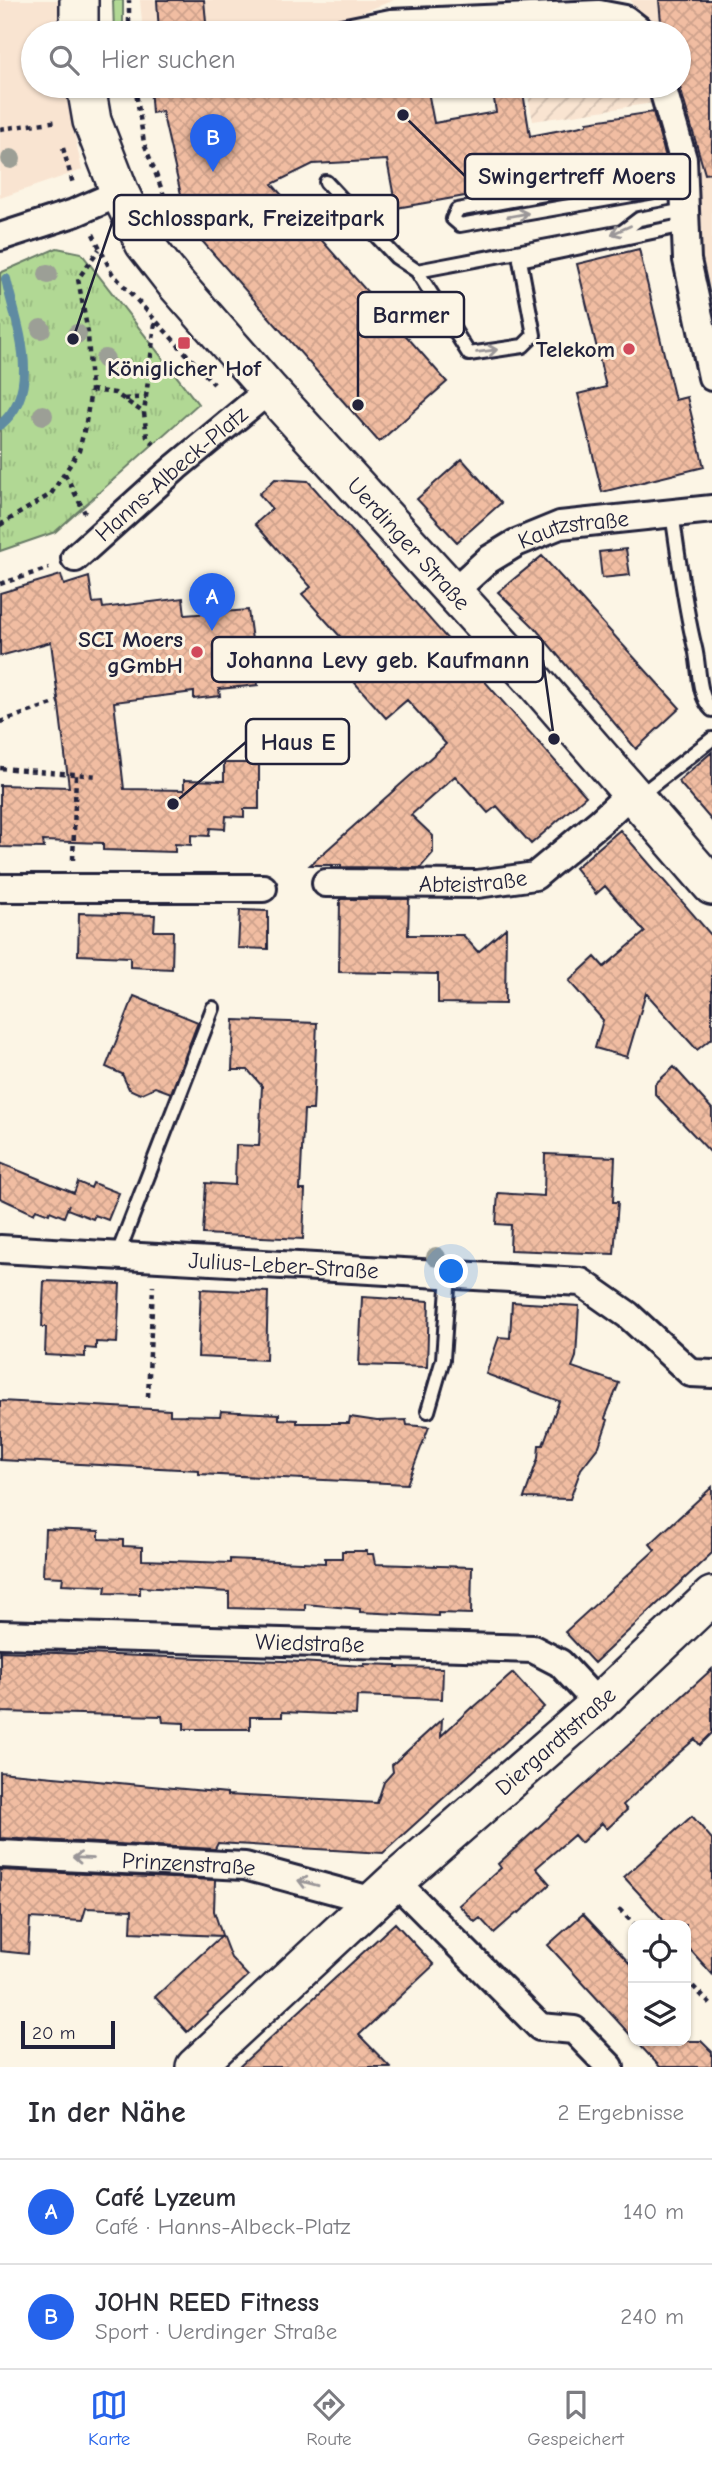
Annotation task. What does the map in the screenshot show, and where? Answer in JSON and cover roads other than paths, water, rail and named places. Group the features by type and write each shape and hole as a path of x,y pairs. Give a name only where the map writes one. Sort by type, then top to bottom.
{"main road":[{"path":"79,0 79,21"},
{"path":"103,0 103,21"},
{"name":"Uerdinger Straße","path":"88,98 92,121 120,193 144,243 176,284 712,886"},
{"path":"110,98 120,193"},
{"name":"Diergardtstraße","path":"195,2067 384,1891 598,1704 711,1598"}],"street":[{"path":"468,21 599,13 628,21"},
{"path":"665,98 683,159 687,260 705,307 712,377"},
{"path":"0,237 74,213 120,193"},
{"name":"Hanns-Albeck-Platz","path":"75,558 176,467 269,390"},
{"name":"Kautzstraße","path":"453,592 488,560 516,544 560,526 712,509"},
{"name":"Abteistraße","path":"326,883 477,884 535,876 634,796"},
{"path":"0,888 263,888"},
{"name":"Julius-Leber-Straße","path":"0,1249 581,1282 628,1315 691,1373 712,1374"},
{"name":"Wiedstraße","path":"0,1634 533,1649 560,1663 598,1704"},
{"name":"Prinzenstraße","path":"0,1854 245,1866 384,1891"},
{"path":"384,1891 540,2027 574,2030 610,2067"}],"lane":[{"path":"623,180 685,198 460,225 453,219 457,210 623,180"},
{"path":"326,182 396,257 417,271 469,354 523,346 534,335 520,260 685,198"},
{"path":"417,271 622,232 639,219 685,198"},
{"path":"672,513 689,628 701,675 701,691 706,704 712,710"},
{"path":"634,796 712,739"},
{"path":"117,1256 213,1008"},
{"path":"428,1411 443,1359 449,1274"}],"waterway":[{"path":"0,425 13,411 21,394 24,375 20,336 6,279"}],"place":[{"name":"Swingertreff Moers","path":"403,115"},
{"name":"JOHN REED Fitness","path":"213,172"},
{"name":"Schlosspark, Freizeitpark","path":"73,339"},
{"name":"Königlicher Hof","path":"184,343"},
{"name":"Telekom","path":"629,349"},
{"name":"Barmer","path":"358,405"},
{"name":"Café Lyzeum","path":"212,631"},
{"name":"SCI Moers gGmbH","path":"197,652"},
{"name":"Johanna Levy geb. Kaufmann","path":"554,739"},
{"name":"Haus E","path":"173,804"}]}
